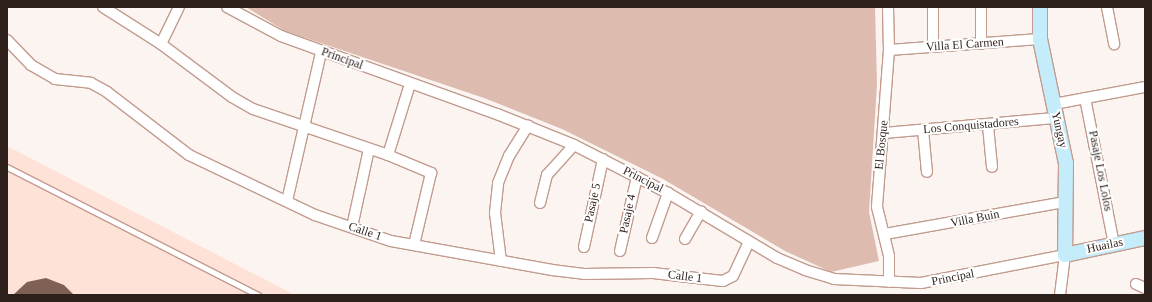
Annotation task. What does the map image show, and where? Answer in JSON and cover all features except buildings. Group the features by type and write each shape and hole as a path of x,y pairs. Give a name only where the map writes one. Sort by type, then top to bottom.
{"street":[{"path":"103,7 161,44 242,103 265,114 388,155 431,173 414,245"},
{"path":"161,44 179,7"},
{"name":"Principal","path":"227,7 281,36 321,52 528,126 574,145 701,211 782,260 820,275 834,279 889,282 932,282 1065,255"},
{"name":"El Bosque","path":"888,7 889,50 884,133 877,207 885,234 889,282"},
{"path":"933,7 934,47"},
{"path":"980,7 982,44"},
{"name":"Yungay","path":"1040,7 1040,39 1066,163 1065,255"},
{"path":"1107,7 1114,44"},
{"name":"Villa El Carmen","path":"889,50 1040,39"},
{"name":"Calle 1","path":"7,40 32,65 50,76 56,79 91,83 150,123 189,155 287,201 391,241 584,274 653,273 723,281 733,276 749,241"},
{"path":"287,201 321,52"},
{"path":"388,155 410,84"},
{"name":"Los Conquistadores","path":"884,133 988,126 1055,111 1085,98 1145,87"},
{"name":"Pasaje Los Lolos","path":"1085,98 1114,244"},
{"path":"501,261 495,213 498,183 509,156 528,126"},
{"path":"988,126 992,167"},
{"path":"923,130 927,172"},
{"path":"540,203 547,175 574,145"},
{"path":"352,227 369,149"},
{"name":"Pasaje 5","path":"584,247 603,159"},
{"name":"Pasaje 4","path":"620,251 636,177"},
{"path":"652,238 668,193"},
{"name":"Villa Buin","path":"885,234 1065,202"},
{"path":"685,239 701,211"},
{"name":"Huailas","path":"1065,255 1145,238"},
{"path":"1060,295 1065,255"}],"lane":[{"path":"7,167 258,295"}],"shaded area":[{"path":"246,7 875,7 877,84 869,212 879,261 831,272 785,251 663,179 562,129 484,98 285,31"},
{"path":"7,146 291,293 294,295 7,295"}]}
